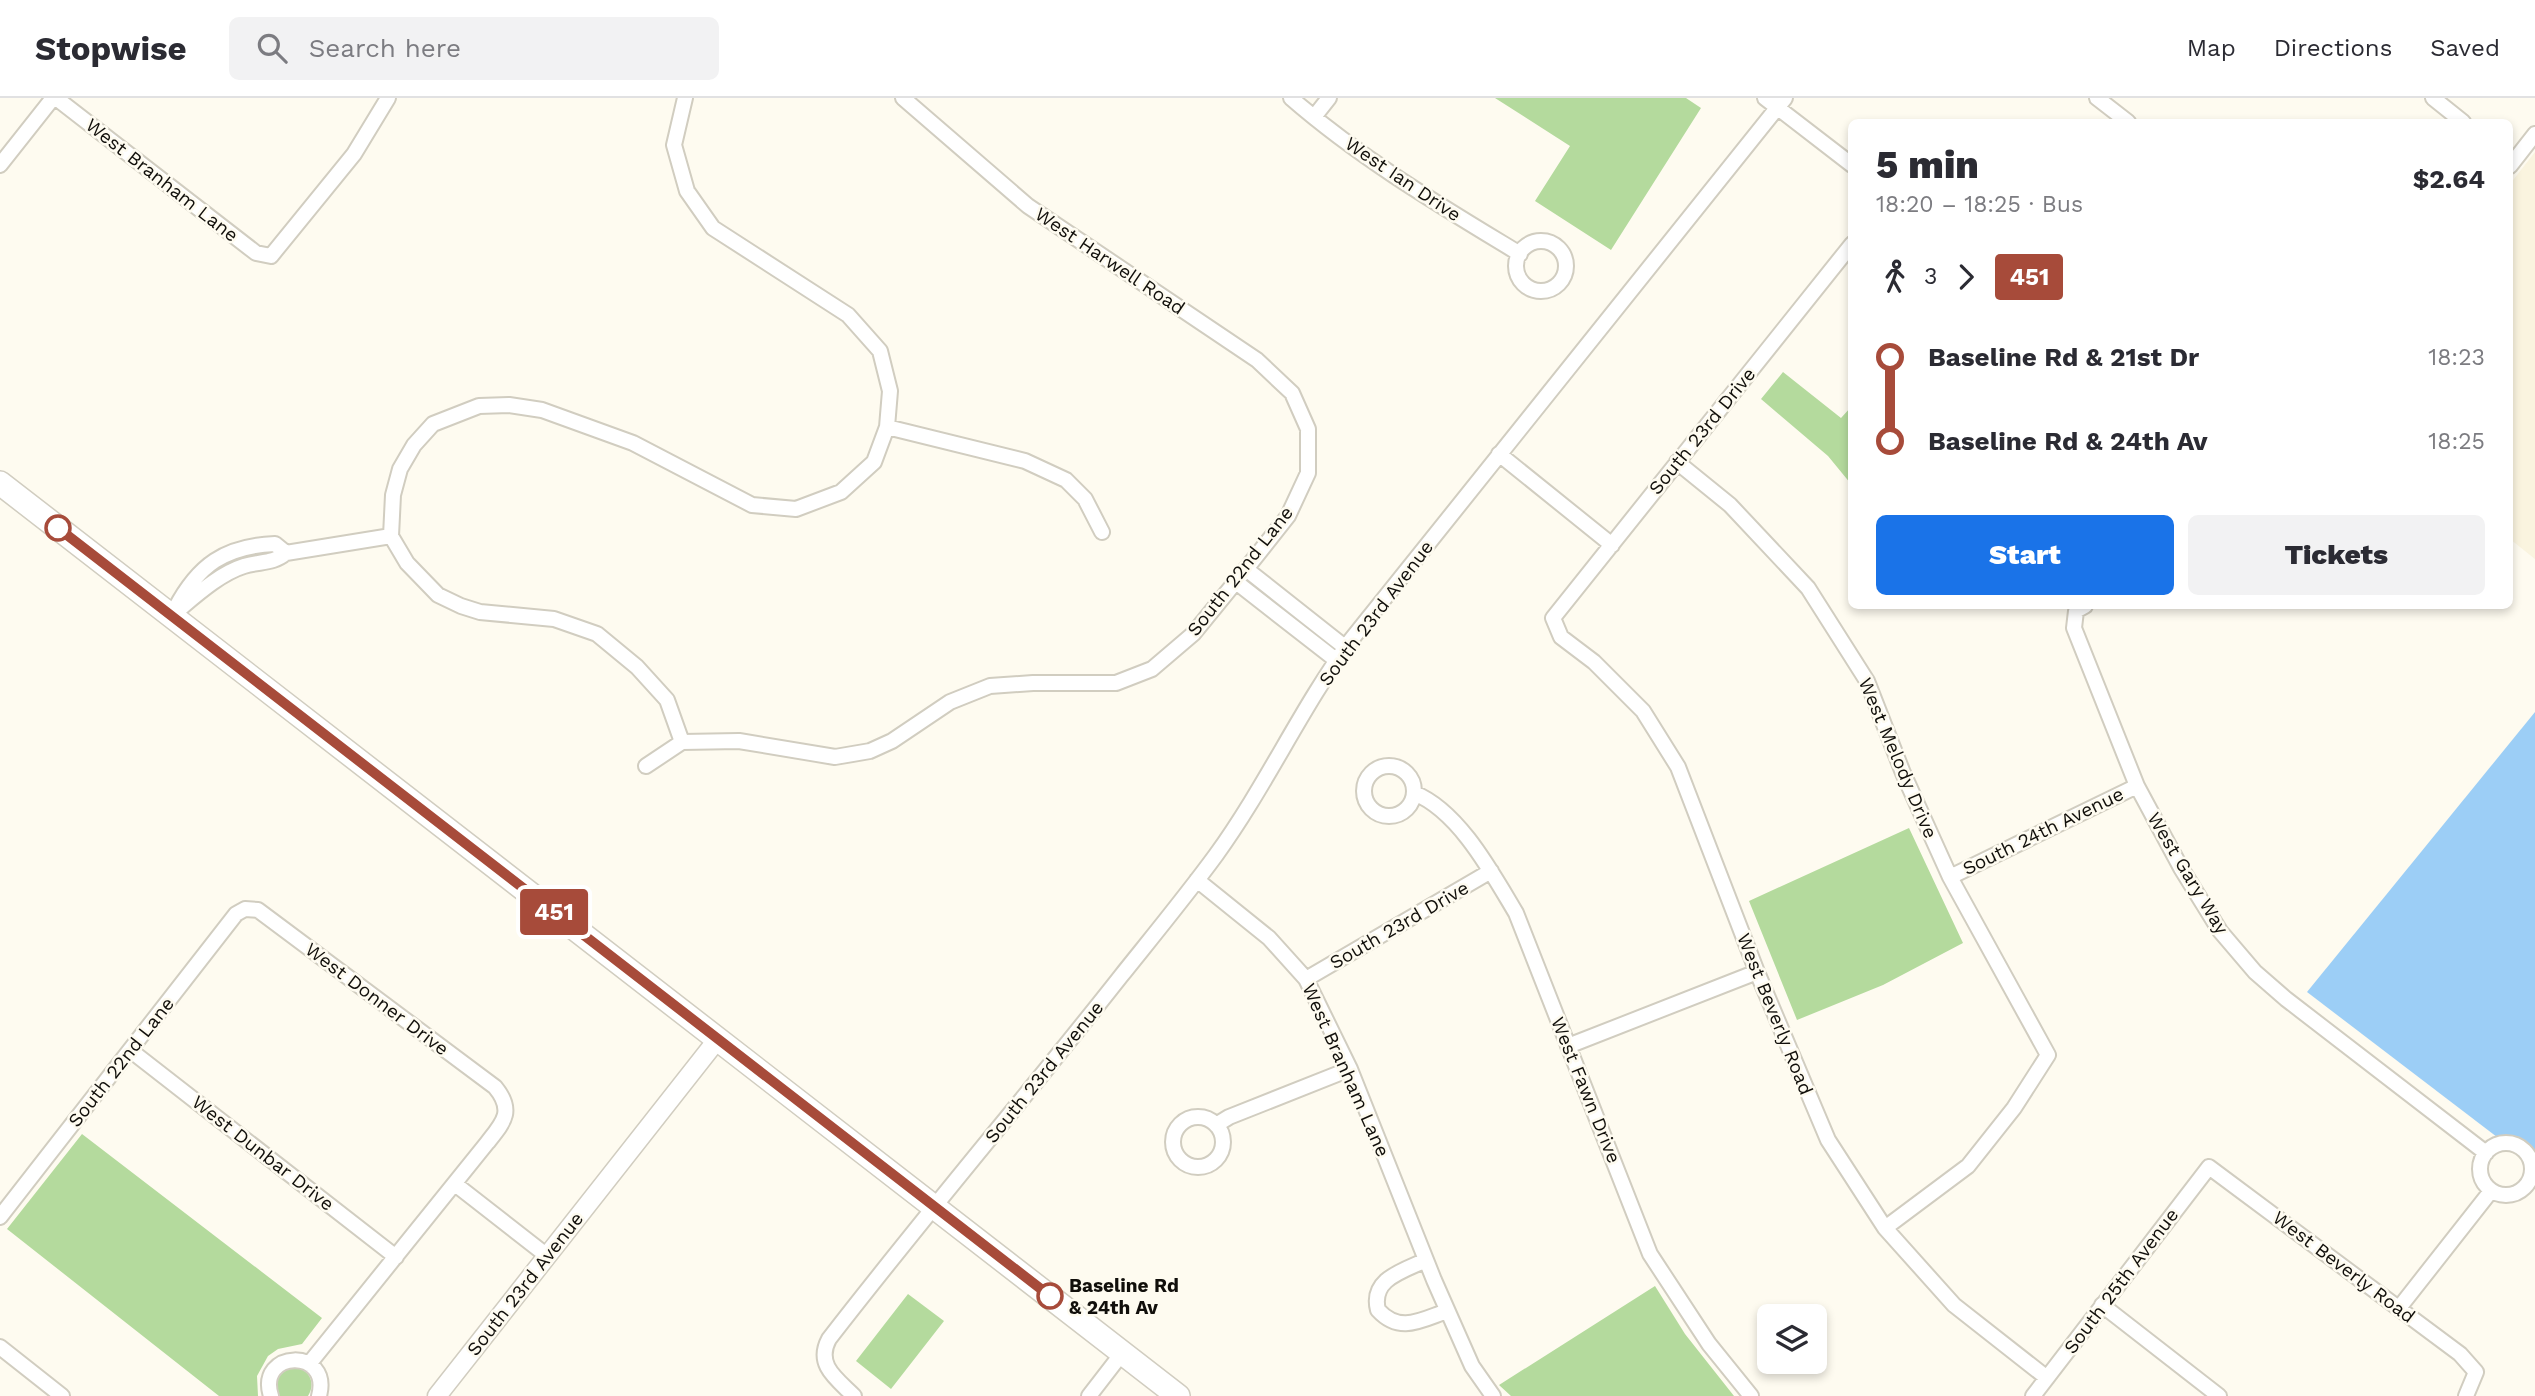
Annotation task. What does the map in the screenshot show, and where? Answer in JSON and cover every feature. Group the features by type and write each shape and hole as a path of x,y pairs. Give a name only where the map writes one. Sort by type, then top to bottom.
{"main road":[{"path":"0,483 1178,1396"}],"street":[{"path":"0,165 54,98"},
{"name":"West Branham Lane","path":"54,98 256,253 271,256 354,153 388,98"},
{"path":"646,766 682,742 667,701 637,667 597,634 554,619 480,612 438,595 407,563 391,536 396,482 414,445 433,424 479,406 509,405 542,410 633,443 752,505 796,509 841,492 874,462 887,426 890,391 880,351 848,315 713,228 687,191 674,145 685,98"},
{"name":"West Harwell Road","path":"902,98 1028,206 1256,360 1292,393 1308,429"},
{"name":"West Ian Drive","path":"1291,98 1402,182 1520,254"},
{"path":"1314,117 1329,98"},
{"path":"1765,98 1781,103 1848,162"},
{"path":"2097,98 2124,119"},
{"path":"2432,98 2459,119"},
{"name":"South 23rd Avenue","path":"933,1207 1030,1091 1232,833 1336,660 1781,103"},
{"path":"2513,160 2535,134"},
{"name":"South 23rd Drive","path":"1553,618 1848,249"},
{"path":"887,426 1025,461 1066,480 1085,499 1102,532"},
{"name":"South 22nd Lane","path":"682,742 739,741 835,757 870,751 892,741 950,702 990,686 1116,683 1152,669 1193,634 1288,516 1308,473 1308,429"},
{"path":"1499,454 1612,545"},
{"name":"West Melody Drive","path":"1677,462 1730,505 1808,588 1867,681 1903,773 1950,877 2048,1055 2014,1108 1968,1166 1885,1228"},
{"path":"171,616 207,586 244,566 278,560 286,552 391,536"},
{"path":"171,616 188,585 200,571 240,548 275,544 286,552"},
{"path":"240,548 244,566"},
{"path":"1246,569 1346,648"},
{"path":"1236,582 1336,660"},
{"path":"1284,619 1294,607"},
{"name":"West Gary Way","path":"2080,609 2074,628 2137,786 2202,904 2220,930 2255,972 2286,999 2486,1153"},
{"name":"West Beverly Road","path":"1553,618 1561,637 1594,662 1643,711 1678,767 1757,972 1828,1140 1885,1228 1954,1305 2047,1378"},
{"name":"South 24th Avenue","path":"1950,877 2137,786"},
{"name":"West Fawn Drive","path":"1414,793 1443,811 1460,830 1491,871 1516,913 1650,1254 1709,1344 1751,1396"},
{"name":"South 23rd Drive","path":"1306,979 1491,871"},
{"name":"West Branham Lane","path":"1197,880 1269,938 1306,979 1350,1069 1447,1311 1472,1366 1493,1396"},
{"name":"South 22nd Lane","path":"0,1217 236,914 245,909"},
{"name":"West Donner Drive","path":"245,909 258,911 495,1087 506,1110 503,1123 455,1184"},
{"path":"1568,1046 1757,972"},
{"name":"South 23rd Avenue","path":"437,1396 717,1040"},
{"name":"West Dunbar Drive","path":"130,1050 396,1257"},
{"path":"1216,1125 1229,1117 1350,1069"},
{"path":"2505,1143 2519,1146 2532,1163 2532,1187 2507,1196 2491,1191 2485,1185 2480,1168 2486,1153 2505,1143"},
{"name":"West Beverly Road","path":"2209,1167 2460,1354 2476,1372 2466,1396"},
{"name":"South 25th Avenue","path":"2033,1396 2209,1167"},
{"path":"309,1364 455,1184 547,1255"},
{"path":"2399,1308 2491,1191"},
{"path":"854,1396 825,1365 826,1344 933,1207"},
{"path":"1426,1260 1382,1282 1377,1291 1378,1310 1392,1323 1403,1324 1447,1311"},
{"path":"2102,1305 2220,1396"},
{"path":"0,1347 62,1396"},
{"path":"1088,1396 1122,1352"},
{"path":"271,1396 269,1381 277,1367 293,1360 309,1364 319,1377 320,1395"}],"shaded area":[{"path":"2535,152 2535,559 2513,541 2513,180"}],"green space":[{"path":"1495,98 1686,98 1701,108 1611,250 1535,201 1570,146"},
{"path":"1783,372 1841,418 1848,410 1848,480 1828,456 1761,399"},
{"path":"1909,828 1963,943 1883,985 1797,1020 1749,901"},
{"path":"82,1134 322,1318 302,1344 278,1349 268,1356 257,1376 258,1396 219,1396 7,1229"},
{"path":"1655,1286 1685,1334 1734,1396 1511,1396 1499,1385"},
{"path":"908,1294 944,1321 891,1389 856,1361"},
{"path":"295,1367 310,1378 308,1396 280,1396 278,1377 285,1370"}],"water":[{"path":"2535,712 2535,1166 2307,992"}],"bus line":[{"name":"451","path":"58,528 1050,1296"}],"place":[{"name":"Baseline Rd & 24th Av","path":"1050,1296"}]}
